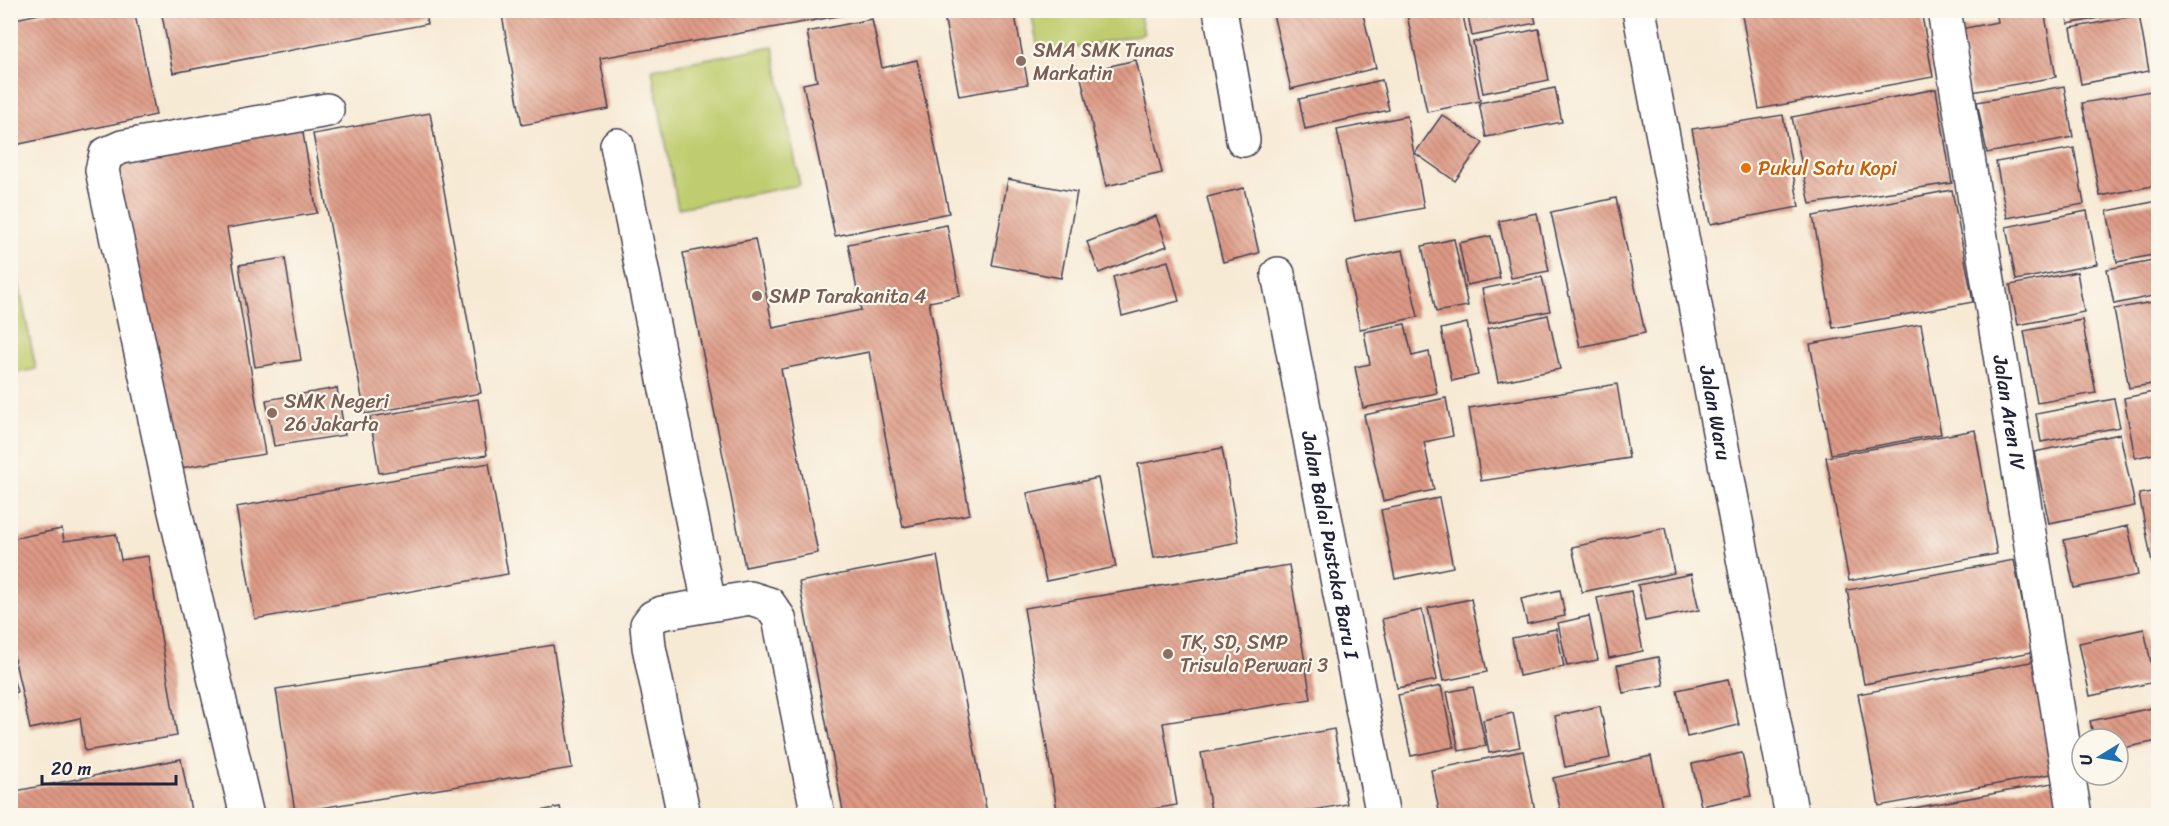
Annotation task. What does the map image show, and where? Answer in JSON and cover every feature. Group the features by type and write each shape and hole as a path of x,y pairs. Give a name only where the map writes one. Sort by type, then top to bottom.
{"street":[{"path":"1220,10 1243,140"},
{"name":"Jalan Waru","path":"1639,10 1792,816"},
{"name":"Jalan Aren IV","path":"1944,10 2075,816"},
{"path":"247,816 173,503 102,170 106,154 122,147 327,110"},
{"path":"617,145 709,604"},
{"name":"Jalan Balai Pustaka Baru I","path":"1278,274 1383,816"},
{"path":"684,816 649,647 647,625 653,617 662,613 750,598 769,604 779,618 818,816"}],"green space":[{"path":"1031,11 1139,11 1144,34 1039,54"},
{"path":"773,46 800,185 678,208 652,69"},
{"path":"10,240 36,369 11,374 10,374"}],"building":[{"path":"59,10 134,10 156,115 10,146 10,20"},
{"path":"161,10 425,10 427,24 173,73"},
{"path":"501,10 861,10 861,12 600,58 609,109 522,125"},
{"path":"943,10 1014,10 1028,84 959,96"},
{"path":"1272,10 1362,10 1376,68 1291,89"},
{"path":"1406,10 1462,10 1480,101 1427,112"},
{"path":"1467,10 1533,10 1536,23 1472,36"},
{"path":"1741,10 1921,10 1933,77 1759,109"},
{"path":"1996,10 2044,10 2056,77 1972,92 1960,29 1998,22"},
{"path":"2066,10 2124,10 2124,13 2068,24"},
{"path":"2139,15 2149,71 2081,84 2071,28"},
{"path":"872,19 882,68 917,60 949,213 835,236 803,84 817,81 807,32"},
{"path":"1539,29 1549,80 1483,93 1473,42"},
{"path":"1136,60 1162,173 1106,186 1080,73"},
{"path":"1382,80 1389,110 1305,129 1299,99"},
{"path":"2064,86 2073,137 1987,153 1977,102"},
{"path":"1555,88 1562,122 1486,137 1479,103"},
{"path":"1936,89 1952,183 1810,204 1792,117"},
{"path":"2151,91 2158,132 2158,185 2100,196 2082,103"},
{"path":"430,113 481,393 365,414 313,134"},
{"path":"1442,115 1483,143 1455,181 1415,153"},
{"name":"Pukul Satu Kopi","path":"1783,115 1799,207 1710,224 1692,129"},
{"path":"1407,116 1424,208 1355,221 1337,130"},
{"path":"301,122 317,213 227,228 265,454 169,470 112,154"},
{"path":"2074,148 2084,204 2007,218 1996,162"},
{"path":"1008,179 1077,192 1061,278 992,265"},
{"path":"1244,188 1259,253 1223,262 1207,197"},
{"path":"1952,190 1973,302 1833,328 1813,216"},
{"path":"1616,198 1645,333 1580,347 1551,212"},
{"path":"2158,201 2158,254 2117,262 2107,211"},
{"path":"2087,211 2097,264 2016,280 2006,227"},
{"path":"1537,213 1549,271 1511,278 1499,221"},
{"path":"1156,216 1167,246 1099,273 1087,242"},
{"path":"947,225 960,296 929,302 970,514 903,527 869,352 781,369 818,553 745,567 683,253 755,239 773,328 861,310 848,244"},
{"path":"1491,236 1500,278 1467,285 1459,243"},
{"path":"1454,239 1468,306 1436,312 1422,246"},
{"path":"1403,250 1418,317 1360,329 1346,262"},
{"path":"285,258 301,360 255,367 239,265"},
{"path":"2158,259 2158,295 2114,304 2107,269"},
{"path":"1168,261 1179,301 1122,316 1113,277"},
{"path":"2077,272 2084,312 2018,325 2010,285"},
{"path":"1542,277 1550,311 1489,323 1482,289"},
{"path":"2158,301 2158,383 2129,388 2114,309"},
{"path":"1548,315 1560,369 1498,382 1487,329"},
{"path":"2082,320 2096,393 2037,403 2024,331"},
{"path":"1467,323 1478,375 1452,381 1441,329"},
{"path":"1405,324 1412,356 1429,352 1437,393 1363,408 1355,367 1370,364 1364,332"},
{"path":"1921,324 1941,434 1831,454 1810,344"},
{"path":"1617,384 1629,458 1481,481 1469,408"},
{"path":"337,388 345,435 274,446 266,400"},
{"path":"2158,391 2158,453 2135,458 2124,398"},
{"path":"1446,398 1453,436 1424,442 1434,490 1383,501 1364,415"},
{"path":"478,399 487,455 379,473 370,417"},
{"path":"2114,399 2120,427 2041,442 2036,414"},
{"path":"1975,430 1997,554 1849,581 1826,457"},
{"path":"2120,434 2135,506 2049,523 2034,452"},
{"path":"1222,448 1239,542 1154,558 1138,464"},
{"path":"489,463 508,574 255,619 236,507"},
{"path":"1098,478 1116,567 1046,581 1027,493"},
{"path":"2158,491 2158,561 2152,563 2139,494"},
{"path":"1439,498 1453,567 1395,579 1381,510"},
{"path":"2128,526 2138,575 2074,588 2064,540"},
{"path":"1665,528 1674,573 1582,592 1572,547"},
{"path":"62,529 64,541 116,534 121,560 148,556 177,736 85,751 80,718 30,729 10,639 10,539"},
{"path":"937,556 987,813 976,816 844,816 799,582"},
{"path":"2014,560 2032,652 1864,684 1847,590"},
{"name":"TK, SD, SMP Trisula Perwari 3","path":"1289,565 1311,699 1163,723 1177,805 1112,816 1058,816 1024,608"},
{"path":"1691,574 1699,610 1645,621 1638,585"},
{"path":"1560,590 1565,616 1527,624 1521,599"},
{"path":"1631,591 1643,651 1609,658 1597,598"},
{"path":"1471,599 1487,672 1443,681 1428,608"},
{"path":"1422,610 1437,680 1397,688 1382,619"},
{"path":"1589,616 1598,660 1567,666 1558,623"},
{"path":"1556,629 1564,667 1519,676 1512,638"},
{"path":"2144,629 2155,682 2090,696 2079,643"},
{"path":"553,645 572,768 295,812 276,689"},
{"path":"1658,657 1664,685 1623,693 1617,665"},
{"path":"2041,660 2062,772 1879,806 1858,694"},
{"path":"10,667 17,692 10,694"},
{"path":"1728,679 1739,725 1687,737 1677,690"},
{"path":"1441,686 1454,747 1411,756 1398,695"},
{"path":"1473,687 1486,746 1459,751 1447,692"},
{"path":"1600,706 1610,758 1565,767 1555,716"},
{"path":"2152,708 2158,741 2130,747 2130,727 2091,727 2090,721"},
{"path":"1513,713 1520,747 1489,753 1483,720"},
{"path":"1334,729 1347,804 1282,816 1212,816 1201,753"},
{"path":"1523,751 1536,816 1440,816 1431,770"},
{"path":"1742,753 1751,796 1701,806 1692,764"},
{"path":"1651,756 1663,811 1641,816 1562,816 1553,778"},
{"path":"181,759 192,816 10,816 10,792"},
{"path":"2063,781 2069,816 1881,816 1881,814"},
{"path":"2158,806 2158,816 2151,816 2149,807"},
{"path":"560,807 562,816 525,816 525,814"},
{"path":"2142,809 2143,816 2113,816 2113,814"}],"place":[{"name":"SMA SMK Tunas Markatin","path":"1021,61"},
{"name":"Pukul Satu Kopi","path":"1746,168"},
{"name":"SMP Tarakanita 4","path":"757,296"},
{"name":"SMK Negeri 26 Jakarta","path":"272,413"},
{"name":"TK, SD, SMP Trisula Perwari 3","path":"1168,654"}]}
